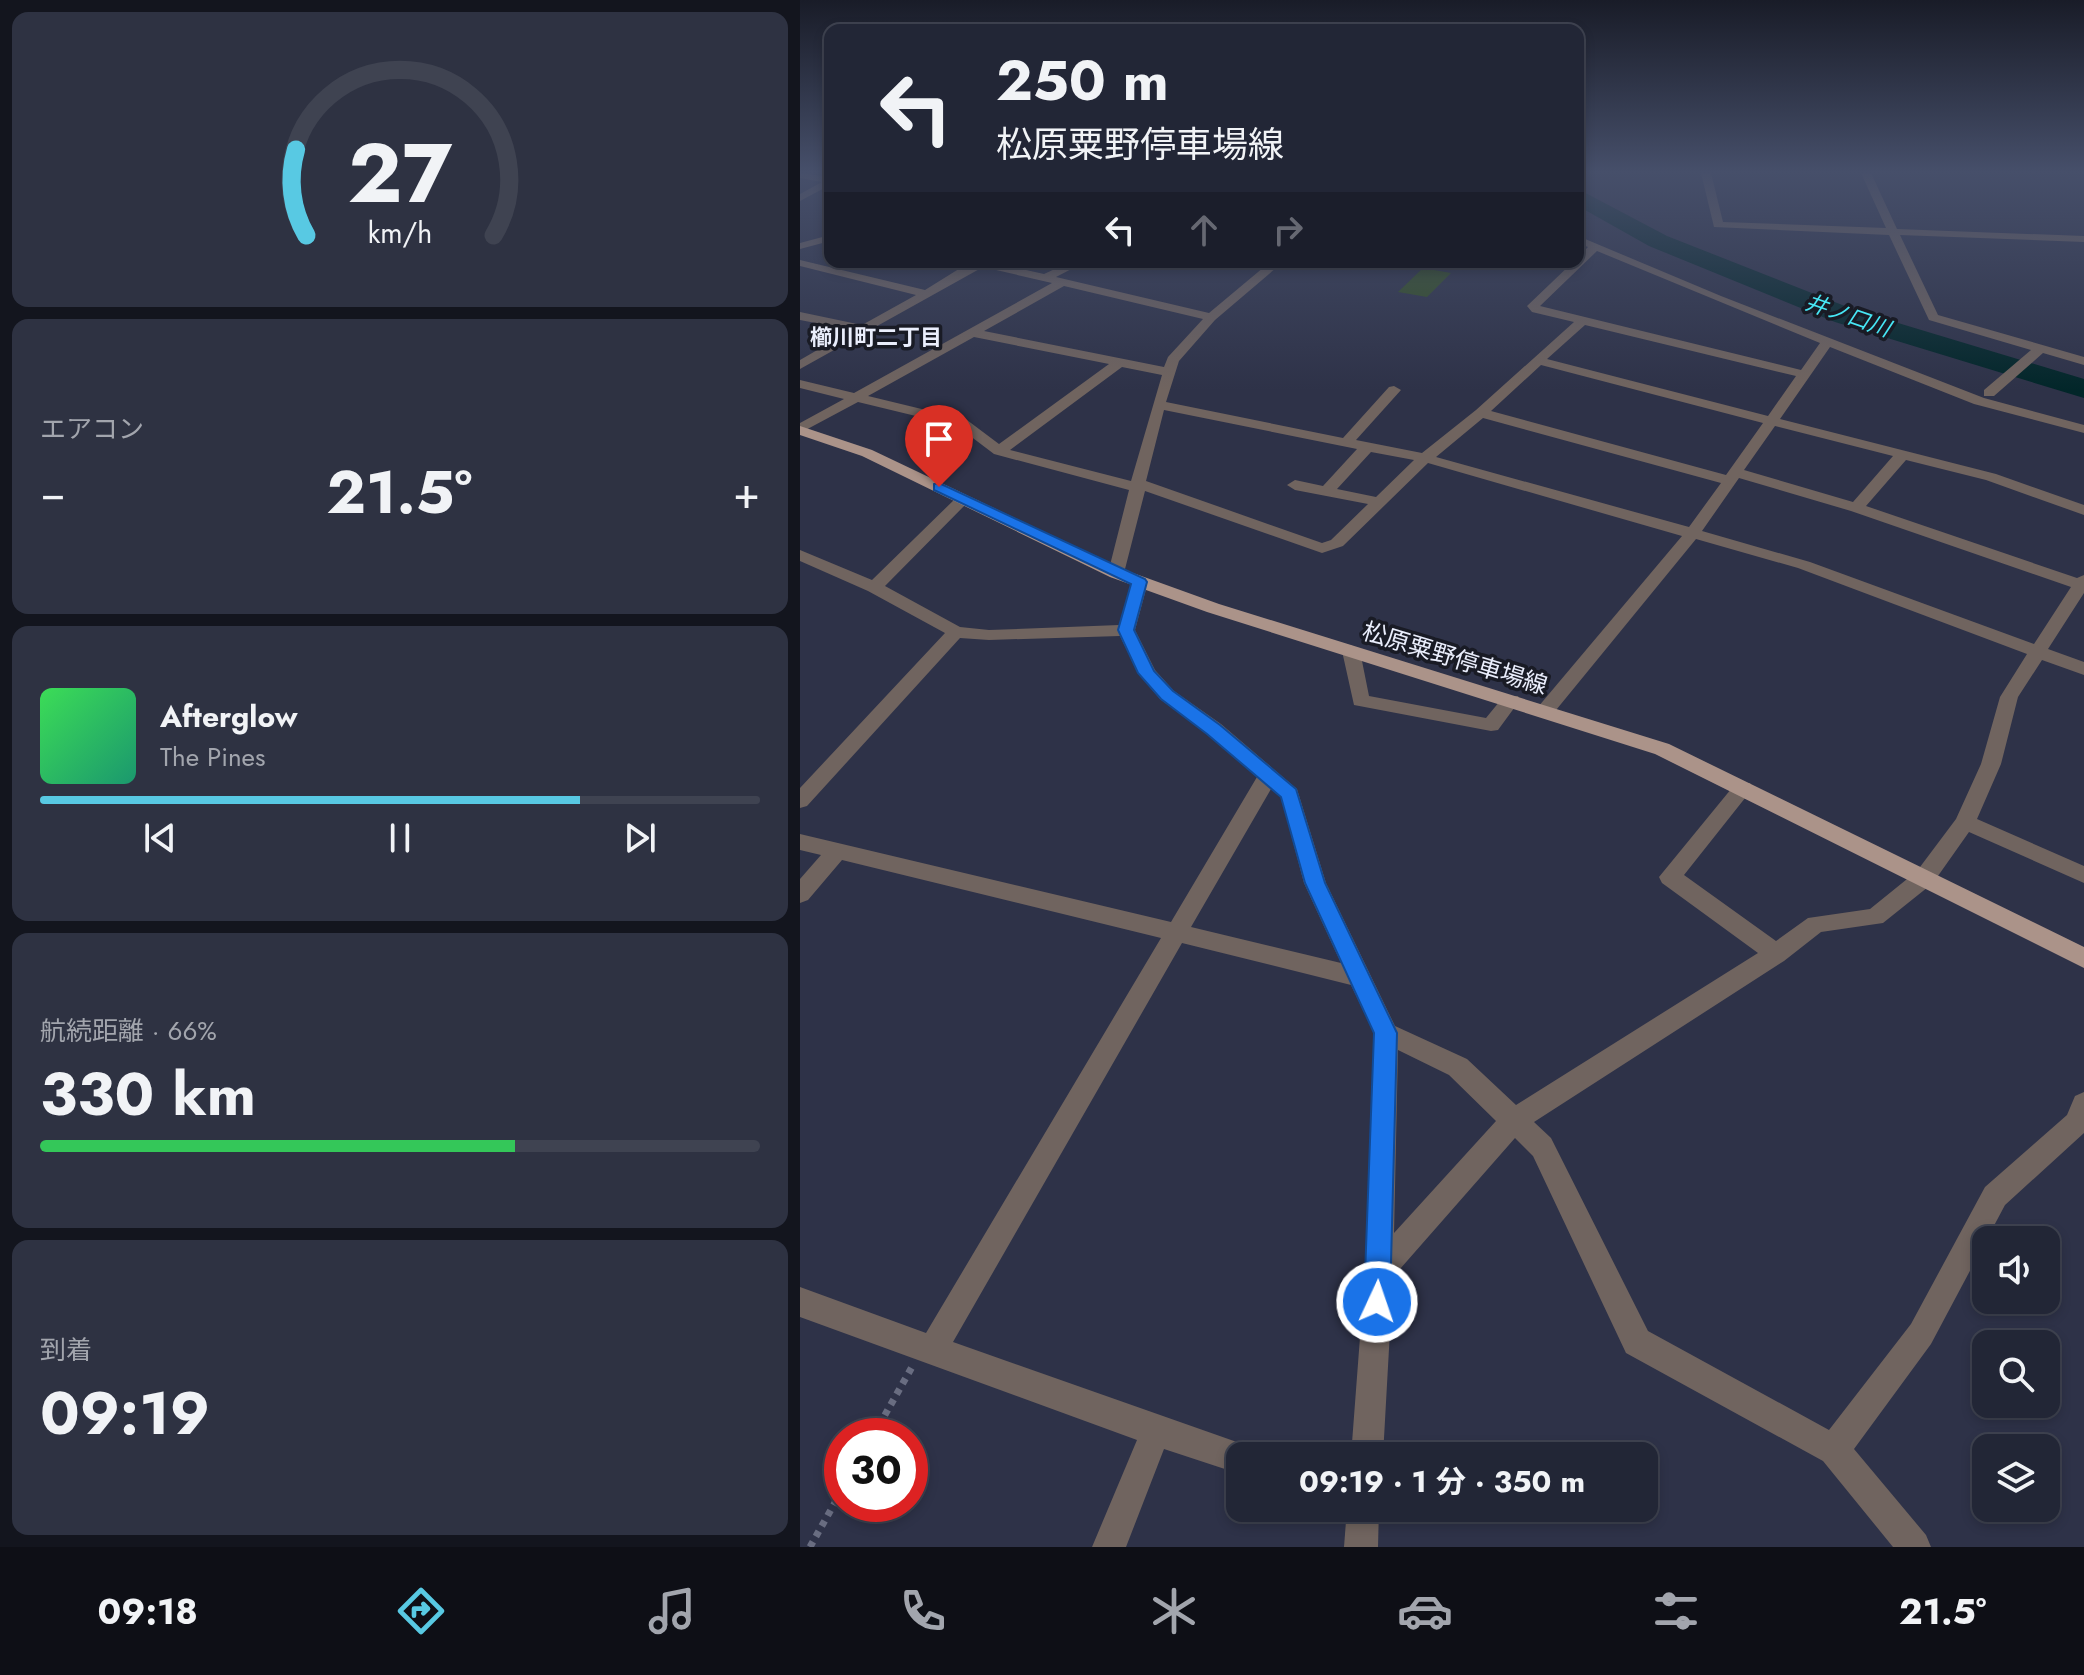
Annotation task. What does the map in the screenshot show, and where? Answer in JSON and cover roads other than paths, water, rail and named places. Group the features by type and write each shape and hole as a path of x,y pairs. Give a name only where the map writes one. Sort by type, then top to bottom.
{"main road":[{"name":"松原粟野停車場線","path":"800,429 867,453 1140,582 1662,749 2084,958"}],"street":[{"path":"1589,245 1979,401 2082,429"},
{"path":"1900,245 1933,317 2084,361"},
{"path":"1584,258 1594,248"},
{"path":"800,263 927,294"},
{"path":"800,365 970,268"},
{"path":"1004,268 1211,317"},
{"path":"1045,278 1066,268"},
{"path":"1116,573 1168,372 1192,335 1270,268"},
{"path":"1573,268 1533,306 1536,309 1803,374"},
{"path":"800,429 1063,282"},
{"path":"800,316 863,329"},
{"path":"800,384 962,423 999,451 1139,486 1322,548 1337,543 1425,458 1481,413 1583,320"},
{"path":"973,333 1168,372"},
{"path":"1545,711 1692,534 1828,341"},
{"path":"1992,391 2039,350"},
{"path":"1539,361 1991,477 2084,510"},
{"path":"999,451 1120,362"},
{"path":"1910,372 1915,369 1992,391 2070,420 2082,429"},
{"path":"1347,442 1394,390"},
{"path":"1158,405 1425,458 1804,565 2084,669"},
{"path":"1379,1271 1514,1120 1776,954 1816,924 1875,917 1925,877 1965,822 1991,764 2009,697 2083,584 1856,508 1481,413"},
{"path":"1328,490 1368,446"},
{"path":"1856,508 1903,454"},
{"path":"1295,485 1379,502"},
{"path":"874,587 963,499"},
{"path":"800,555 874,587 956,632 989,635 1126,630"},
{"path":"1140,582 1126,630 1147,673 1167,695 1269,774 1290,794 1315,883 1356,976 1386,1033 1379,1271 1368,1442"},
{"path":"800,801 956,632"},
{"path":"1351,651 1361,701 1491,725 1511,700"},
{"path":"928,1348 1269,774"},
{"path":"1743,788 1670,877 1776,954"},
{"path":"1965,822 2084,875"},
{"path":"800,842 1356,976"},
{"path":"800,894 837,852"},
{"path":"1386,1033 1458,1067 1542,1147 1637,1342 1834,1450 1914,1547"},
{"path":"1834,1450 1921,1334 1995,1196 2077,1123 2084,1104"},
{"path":"800,1302 1226,1454"},
{"path":"1109,1547 1156,1431"},
{"path":"1361,1547 1362,1522"}],"waterway":[{"name":"井ノ口川","path":"1668,245 1845,316 2084,389"}],"district":[{"name":"櫛川町二丁目","path":"876,337"}]}
